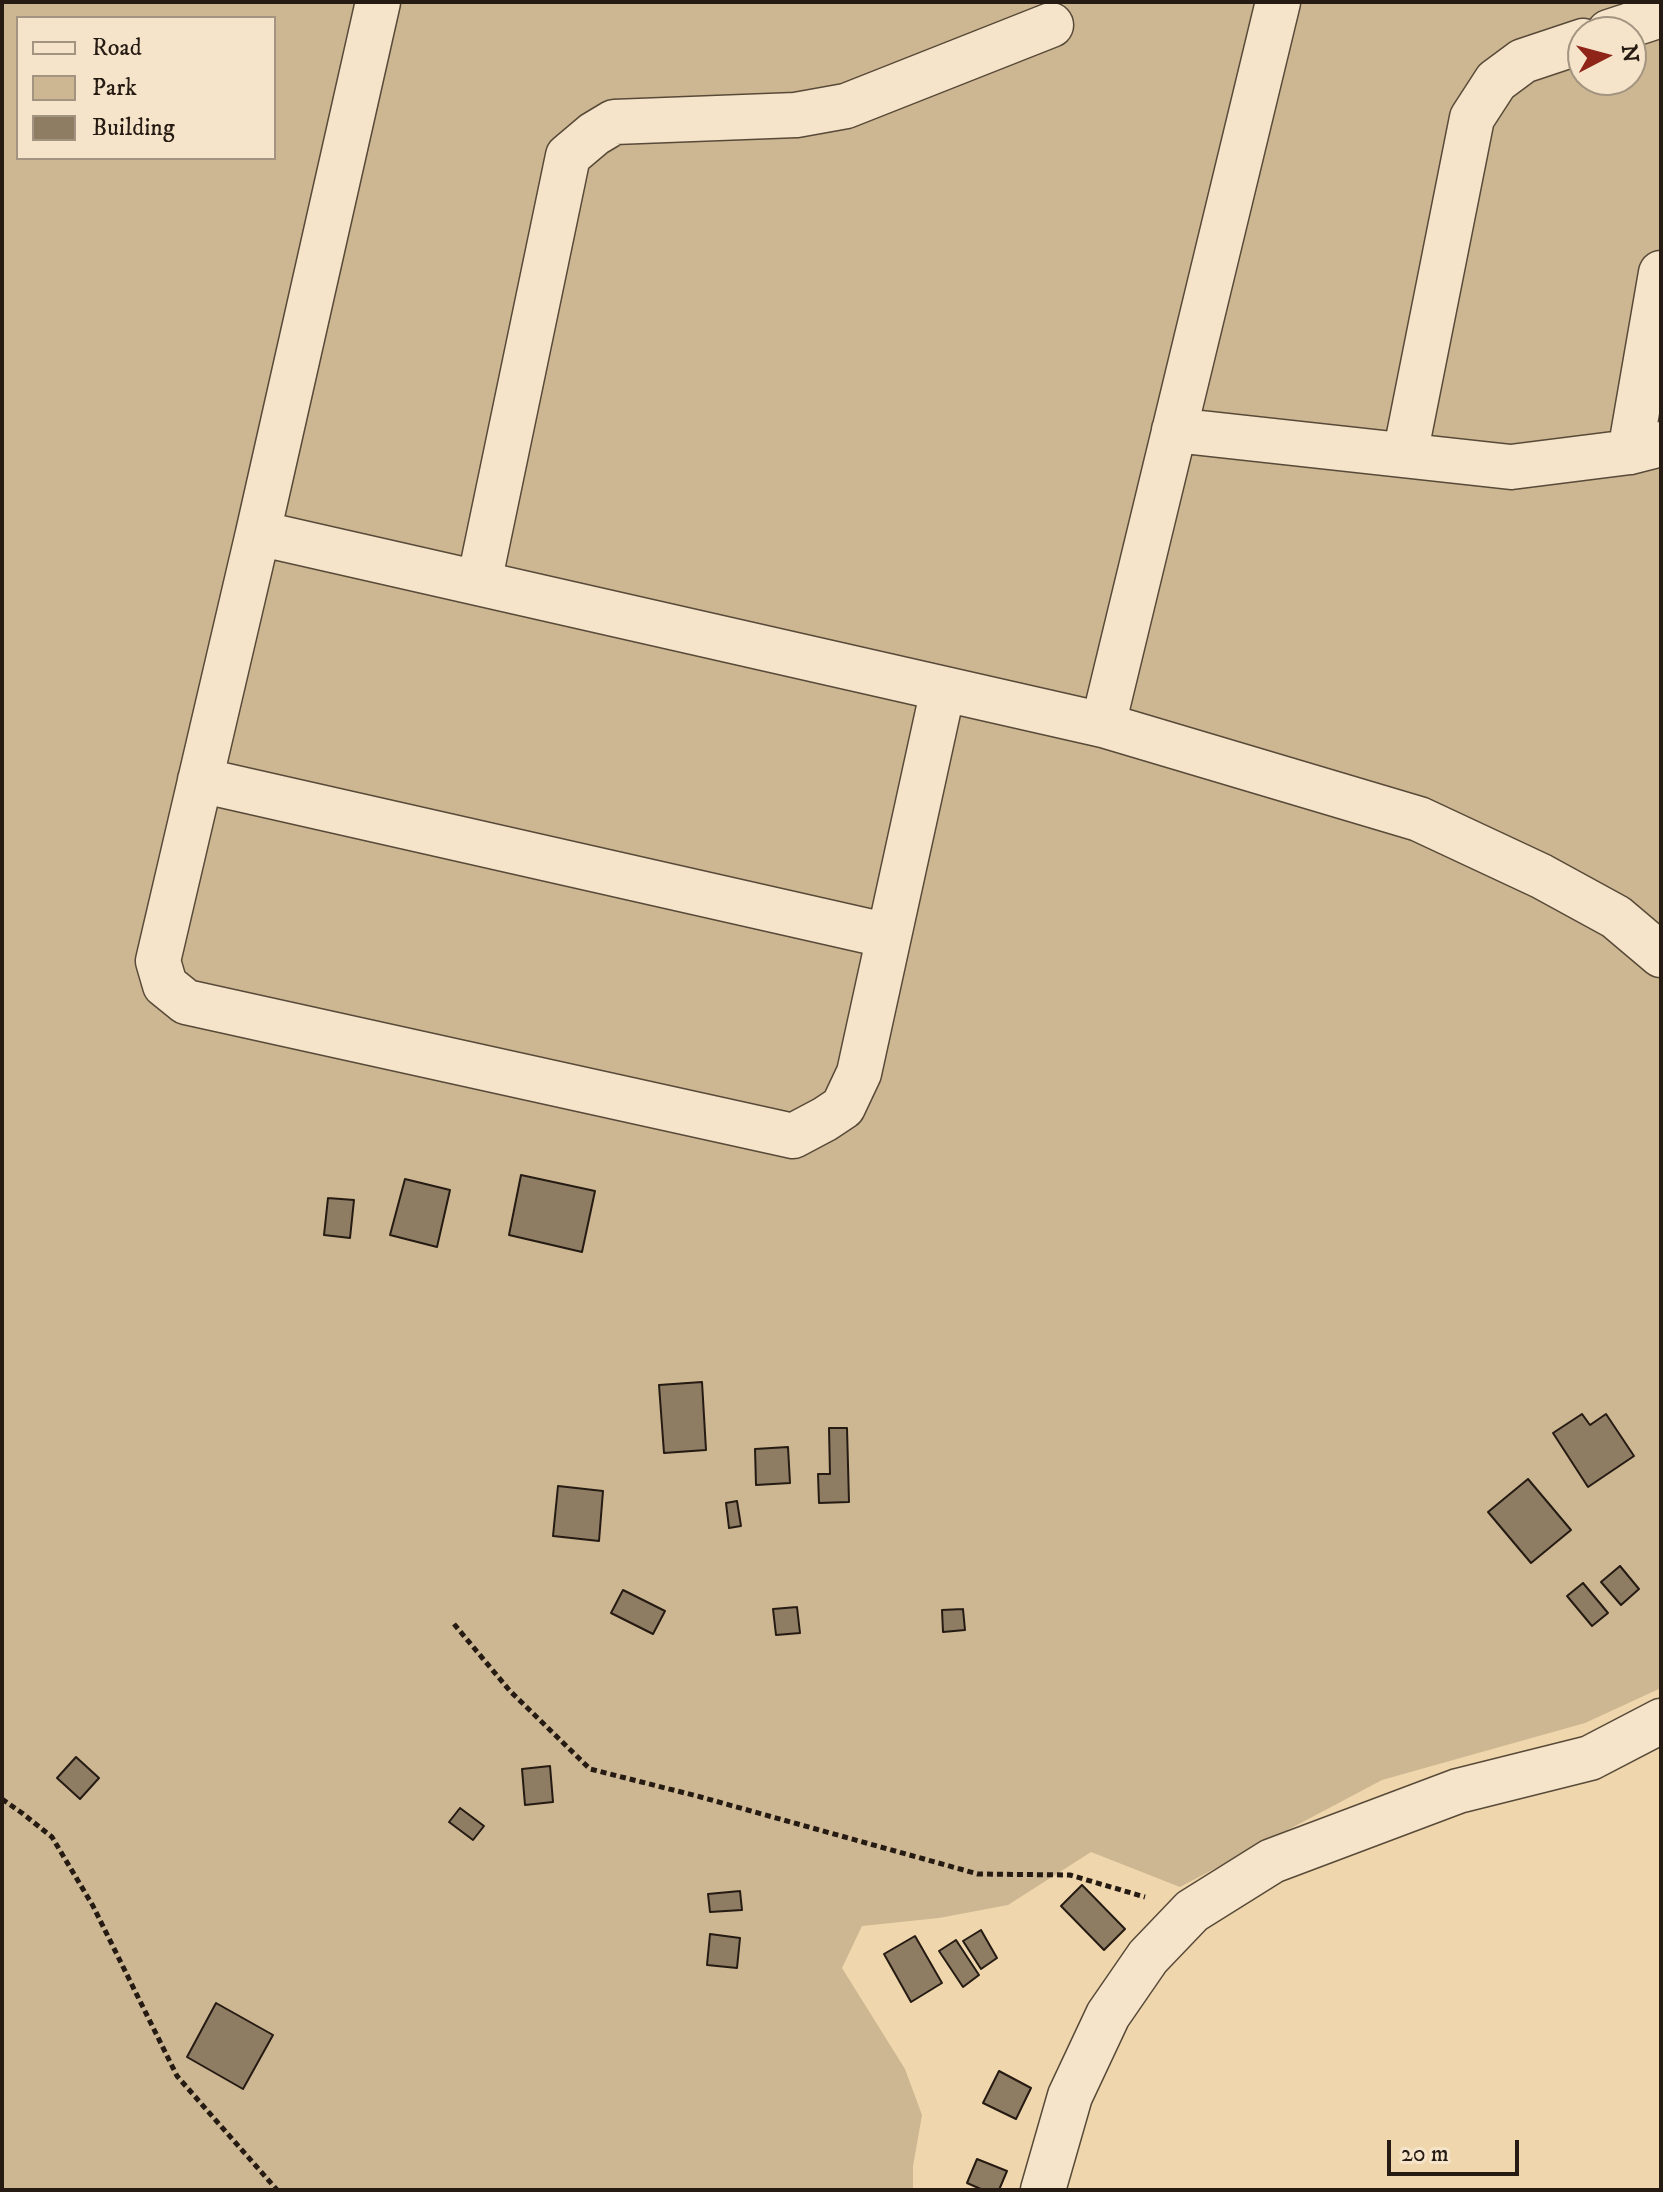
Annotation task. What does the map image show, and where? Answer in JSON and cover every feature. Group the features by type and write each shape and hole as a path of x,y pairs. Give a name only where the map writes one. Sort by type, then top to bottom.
{"street":[{"path":"378,2 158,961 165,985 186,1002 793,1136 843,1107 859,1073 943,689"},
{"path":"1103,725 1278,2"},
{"path":"479,583 568,156 614,122 796,115 846,106 1051,25"},
{"path":"1405,455 1472,118 1496,81 1523,61 1567,46"},
{"path":"1174,430 1511,467 1646,448 1661,273"},
{"path":"258,533 1103,725 1419,819 1541,876 1616,917 1661,955"},
{"path":"200,780 889,936"},
{"path":"1043,2190 1070,2096 1108,2015 1148,1957 1192,1911 1272,1861 1458,1791 1590,1758 1661,1721"}],"path":[{"path":"454,1624 510,1691 590,1769 978,1874 1070,1875 1192,1911"},
{"path":"2,1799 52,1837 93,1906 177,2076 277,2190"}],"green space":[{"path":"2,2 1661,2 1661,1688 1585,1723 1382,1780 1180,1887 1091,1852 1008,1905 939,1918 862,1926 842,1968 905,2069 922,2115 913,2166 913,2190 2,2190"}],"building":[{"path":"521,1175 595,1191 582,1252 509,1235"},
{"path":"405,1179 450,1190 437,1247 390,1235"},
{"path":"328,1198 354,1200 350,1238 324,1235"},
{"path":"702,1382 706,1450 664,1453 659,1385"},
{"path":"1582,1414 1590,1425 1606,1414 1634,1456 1588,1487 1553,1433"},
{"path":"829,1428 847,1428 849,1502 819,1503 818,1474 830,1474"},
{"path":"788,1447 790,1483 756,1485 755,1449"},
{"path":"1528,1479 1571,1530 1531,1563 1488,1512"},
{"path":"558,1486 603,1491 599,1541 553,1536"},
{"path":"737,1501 741,1526 729,1528 726,1503"},
{"path":"1620,1566 1639,1589 1621,1605 1601,1582"},
{"path":"1583,1583 1608,1613 1592,1626 1567,1596"},
{"path":"623,1590 665,1611 653,1634 611,1613"},
{"path":"797,1607 800,1633 776,1635 773,1609"},
{"path":"963,1609 965,1630 943,1632 942,1610"},
{"path":"76,1757 99,1778 80,1799 57,1778"},
{"path":"550,1766 553,1802 525,1805 522,1769"},
{"path":"460,1808 484,1826 473,1840 449,1822"},
{"path":"1082,1885 1125,1929 1104,1950 1061,1906"},
{"path":"740,1891 742,1910 710,1912 708,1894"},
{"path":"981,1930 997,1958 981,1969 963,1941"},
{"path":"710,1934 740,1938 737,1968 707,1965"},
{"path":"915,1936 942,1983 911,2002 884,1954"},
{"path":"956,1940 979,1975 963,1987 939,1951"},
{"path":"216,2003 273,2035 243,2089 187,2057"},
{"path":"999,2071 1031,2088 1016,2119 983,2103"},
{"path":"977,2159 1007,2171 999,2190 983,2190 967,2183"}]}
